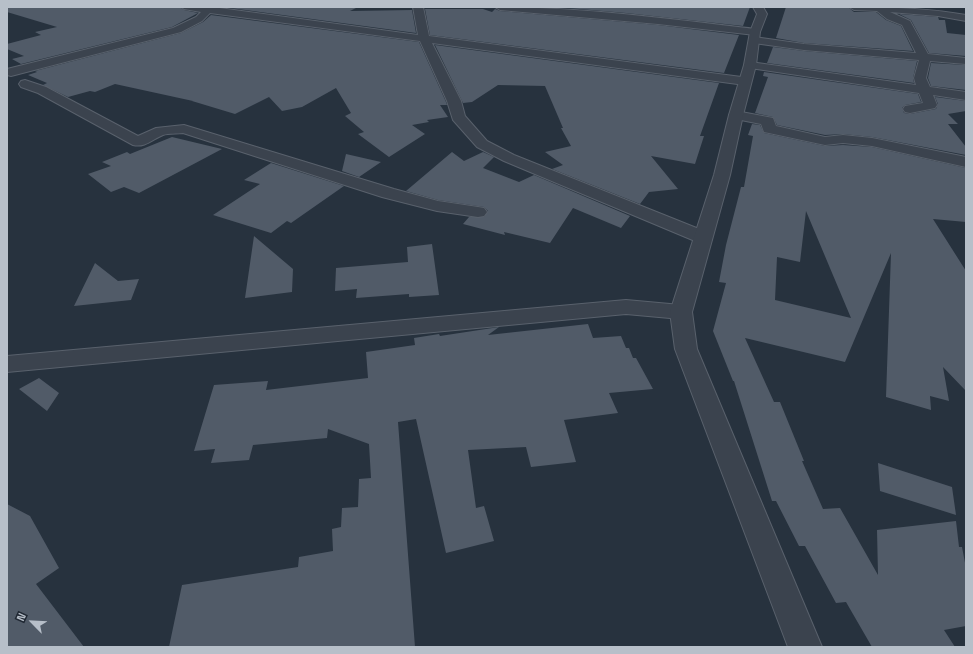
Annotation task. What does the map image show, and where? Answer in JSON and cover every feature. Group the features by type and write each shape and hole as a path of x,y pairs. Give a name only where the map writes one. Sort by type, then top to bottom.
{"street":[{"path":"187,7 204,8 303,23 424,38 747,73 925,90 966,96"},
{"path":"418,7 424,38 454,101 458,117 482,144 509,158 702,237"},
{"path":"500,7 636,19 925,59 966,61"},
{"path":"758,7 762,14 755,36 722,175 680,312 686,349 805,647"},
{"path":"854,7 938,13 966,18"},
{"path":"9,71 177,30 199,19 204,8"},
{"path":"880,9 890,17 906,23 925,59 920,78 930,105 910,109"},
{"path":"9,71 24,78 19,87 42,90 138,142 161,131 184,129 437,206 478,212"},
{"path":"736,114 768,121 769,128 798,136 825,141 843,139 872,142 966,162"},
{"path":"7,364 626,307 680,312"}],"building":[{"path":"8,7 180,7 184,10 198,13 172,27 21,64 12,59 24,56 7,49 7,44 41,35 35,32 57,27 7,12"},
{"path":"223,7 358,7 350,11 412,10 416,33"},
{"path":"556,7 750,7 743,26"},
{"path":"786,7 848,7 854,12 876,12 886,20 901,26 913,51 804,43 776,38"},
{"path":"425,9 483,9 492,12 495,9 500,11 658,25 739,35 724,73 430,35"},
{"path":"899,14 938,17 939,20 945,20 947,33 966,35 966,56 929,53 911,20"},
{"path":"211,15 419,42 446,102 447,105 440,105 448,117 427,120 429,122 412,125 425,134 389,157 358,134 364,132 345,116 351,113 336,88 302,107 282,111 269,97 235,114 193,101 115,84 95,92 90,91 68,97 43,85 47,83 28,75 37,72 35,71 181,33 203,22"},
{"path":"435,45 719,83 700,136 704,136 695,164 651,156 678,189 649,192 640,204 552,169 563,165 545,152 571,146 561,128 563,128 545,86 498,85 472,102 463,103"},
{"path":"773,47 917,61 913,78 914,83 767,63"},
{"path":"931,63 966,65 966,90 931,86 928,78"},
{"path":"764,72 918,94 921,102 905,105 902,108 904,113 910,114 936,109 938,104 935,97 966,101 966,111 948,114 958,124 948,124 966,147 966,155 872,137 843,134 825,135 777,125 773,117 755,113 768,77 763,76"},
{"path":"752,124 760,125 764,133 825,146 843,145 872,147 966,168 966,222 933,219 966,271 966,391 943,367 949,401 930,396 931,410 886,397 891,253 845,362 745,338 774,402 780,402 804,461 802,461 823,509 840,508 878,575 877,530 956,521 959,547 962,547 966,568 966,626 944,630 955,647 872,647 846,602 836,603 805,546 799,546 776,501 772,501 734,381 713,331 726,283 719,282 726,245 741,187 744,187 753,136 748,135","holes":["806,211 851,318 775,300 777,257 800,262"]},
{"path":"172,137 222,149 139,193 124,187 111,192 88,174 111,166 102,162 127,152 130,154"},
{"path":"452,152 464,161 483,152 494,157 483,168 519,182 534,175 630,216 621,228 573,208 550,243 504,232 505,235 463,224 469,217 484,217 488,211 484,207 438,200 406,191"},
{"path":"346,154 381,162 359,177 342,171"},
{"path":"271,163 344,186 291,223 287,221 271,233 213,215 260,184 244,180"},
{"path":"254,236 293,269 292,292 245,298"},
{"path":"432,244 439,295 409,297 409,294 356,298 357,289 335,291 336,268 408,262 407,247"},
{"path":"95,263 118,281 139,279 131,300 74,306"},
{"path":"588,324 593,338 621,336 626,348 629,348 633,358 636,358 653,389 609,393 618,413 564,420 576,462 531,467 526,447 468,450 476,508 484,506 494,541 446,553 416,419 398,422 415,647 169,647 182,585 298,567 299,557 333,551 332,529 341,527 342,508 358,507 359,479 371,478 369,444 328,429 327,438 253,445 249,460 211,463 215,449 194,451 214,385 268,381 266,390 368,378 366,352 415,345 414,338 439,334 440,336 499,327 488,335"},
{"path":"39,378 59,393 47,411 19,389"},
{"path":"878,463 952,487 956,515 880,491"},
{"path":"7,504 30,516 59,568 36,584 84,647 7,647"}]}
